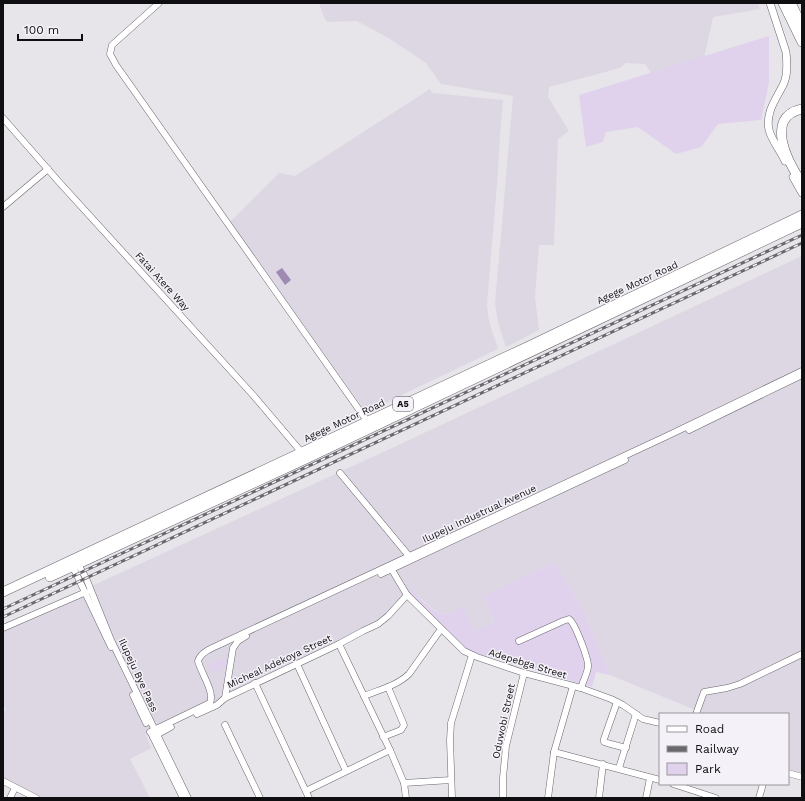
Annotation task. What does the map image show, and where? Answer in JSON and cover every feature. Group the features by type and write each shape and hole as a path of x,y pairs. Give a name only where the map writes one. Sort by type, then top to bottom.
{"highway":[{"path":"783,3 802,42"},
{"path":"791,3 802,26"},
{"path":"802,109 789,115 781,128 783,145 802,183"},
{"name":"Agege Motor Road","path":"3,598 724,256 802,215"},
{"name":"Agege Motor Road","path":"304,455 367,421 724,256 802,223"},
{"name":"Agege Motor Road","path":"3,592 74,563"}],"main road":[{"path":"770,3 786,52 787,60 784,82 771,109 768,122 769,129 772,139 781,152 802,193"}],"street":[{"path":"159,3 112,45 110,54 120,71 367,421"},
{"name":"Fatai Atere Way","path":"3,118 253,395 304,455"},
{"path":"3,207 48,169"},
{"name":"Ilupeju Industrual Avenue","path":"153,733 210,702 212,697 211,692 198,662 199,657 204,653 224,642 663,438 802,371"},
{"name":"Ilupeju Industrual Avenue","path":"225,698 233,648 238,641 257,630 309,605 392,570 802,375"},
{"path":"340,473 409,556"},
{"name":"Ilupeju Bye Pass","path":"74,563 86,592 153,733 188,798"},
{"name":"Ilupeju Bye Pass","path":"74,563 86,578 111,640 183,798"},
{"name":"Adepebga Street","path":"392,570 408,595 460,649 472,655 524,673 581,688 617,702 643,719 659,722"},
{"path":"3,628 86,592"},
{"name":"Micheal Adekoya Street","path":"153,733 213,707 225,698 378,624 408,595"},
{"path":"519,641 570,619 585,654 588,666 581,688"},
{"path":"364,696 404,679 440,629"},
{"path":"339,644 390,750 404,783 406,798"},
{"path":"696,713 704,692 740,684 802,654"},
{"path":"452,798 450,740 451,723 472,655"},
{"path":"297,664 346,771"},
{"name":"Oduwobi Street","path":"503,798 506,746 524,673"},
{"path":"255,684 309,798"},
{"path":"548,798 554,752 572,686"},
{"path":"383,737 401,730 404,725 388,687"},
{"path":"617,702 604,742 626,748"},
{"path":"619,768 636,714"},
{"path":"225,725 260,798"},
{"path":"306,791 390,750"},
{"path":"554,752 659,780"},
{"path":"599,798 603,764"},
{"path":"789,773 802,777"},
{"path":"646,798 650,778"},
{"path":"404,783 451,780"},
{"path":"3,781 36,798"},
{"path":"676,785 703,796 716,798"},
{"path":"759,798 763,785"},
{"path":"10,798 15,788"}],"shaded area":[{"path":"319,3 758,3 760,9 713,17 703,63 652,74 645,64 626,63 620,68 549,87 548,97 569,131 558,139 554,245 539,245 535,296 539,330 506,347 498,323 495,304 513,96 441,84 426,63 390,39 357,21 327,22"},
{"path":"430,89 432,93 503,100 487,304 489,321 498,349 366,412 230,222 279,173 295,176"},
{"path":"802,256 802,775 789,771 789,713 703,713 610,675 586,616 555,562 483,596 495,622 475,631 451,613 442,614 431,608 410,588 408,593 376,625 146,735 151,748 130,759 150,798 38,798 3,780 3,712 6,710 3,704 3,624 81,591 392,448"},
{"path":"282,268 291,280 285,285 276,272"}],"green space":[{"path":"769,36 769,83 761,120 718,124 701,147 676,154 638,127 606,132 603,142 586,147 579,95"},
{"path":"555,562 586,616 610,675 596,672 592,687 472,652 465,648 408,593 410,587 428,606 439,613 452,613 463,607 475,631 495,622 483,596"},
{"path":"224,658 228,666 212,673 208,665"}],"railway":[{"path":"3,609 802,235"},
{"path":"3,617 802,243"}]}
